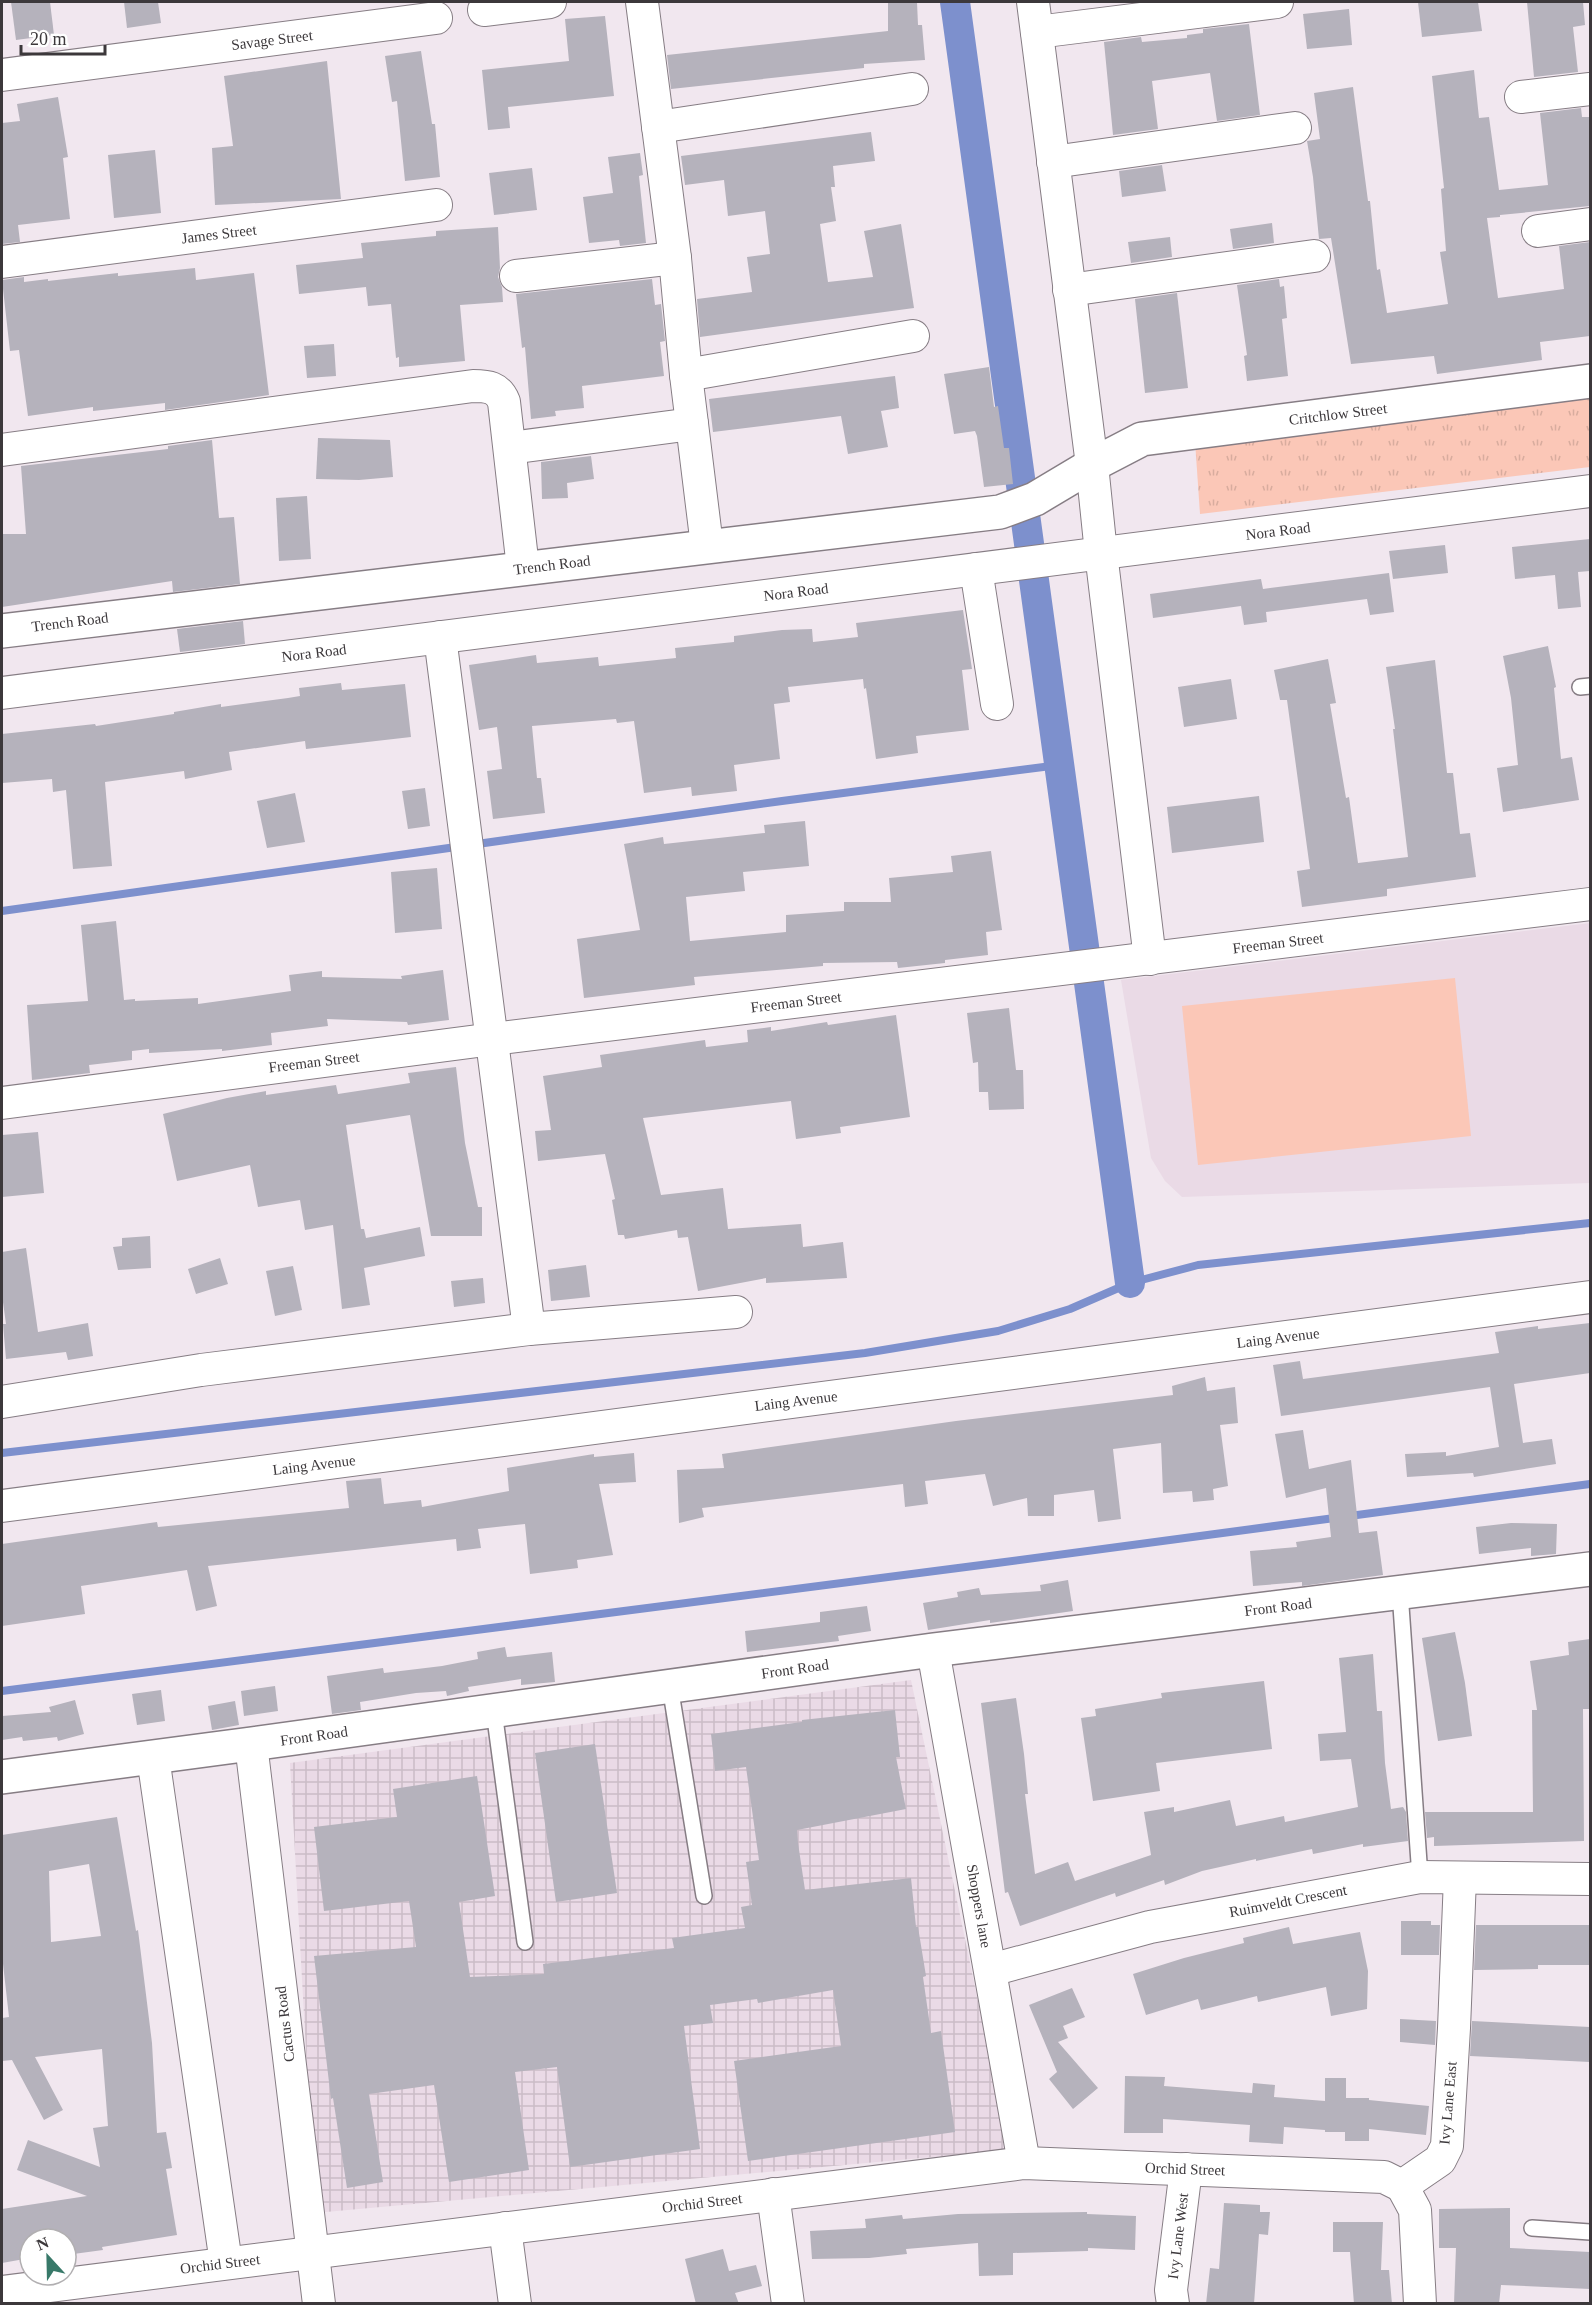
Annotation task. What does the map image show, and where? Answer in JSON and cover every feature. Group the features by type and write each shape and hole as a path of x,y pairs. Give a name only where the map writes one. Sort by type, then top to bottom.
{"street":[{"path":"484,10 550,2"},
{"path":"642,2 675,258 686,375 707,546"},
{"path":"1033,2 1092,465 1150,959"},
{"path":"1037,32 1277,2"},
{"name":"Savage Street","path":"2,75 436,18"},
{"path":"658,127 912,89"},
{"path":"1521,97 1590,89"},
{"path":"1053,162 1295,128"},
{"name":"James Street","path":"2,262 436,206"},
{"path":"1538,231 1590,224"},
{"path":"1069,290 1314,256"},
{"path":"516,276 675,258"},
{"path":"686,375 913,336"},
{"name":"Critchlow Street","path":"1092,465 1142,439 1590,381"},
{"path":"2,450 473,386 495,389 501,394 504,402 523,568"},
{"path":"510,448 692,424"},
{"name":"Trench Road","path":"2,630 1000,512 1035,499 1092,465"},
{"name":"Nora Road","path":"2,693 1590,491"},
{"path":"976,569 997,704"},
{"path":"440,637 529,1329"},
{"name":"Freeman Street","path":"2,1103 493,1038 1590,904"},
{"name":"Laing Avenue","path":"2,1506 1590,1297"},
{"path":"2,1402 201,1370 529,1329 736,1312"},
{"name":"Front Road","path":"2,1777 933,1650 1590,1569"},
{"name":"Shoppers lane","path":"933,1650 1024,2163"},
{"name":"Cactus Road","path":"251,1744 319,2304"},
{"path":"153,1757 226,2263"},
{"name":"Ruimveldt Crescent","path":"991,1970 1150,1928 1419,1877 1590,1879"},
{"name":"Ivy Lane East","path":"1402,2186 1440,2160 1447,2146 1460,1878"},
{"name":"Orchid Street","path":"2,2292 1024,2163 1384,2177 1402,2186"},
{"name":"Ivy Lane West","path":"1173,2304 1171,2290 1186,2169"},
{"path":"1402,2186 1415,2210 1420,2304"},
{"path":"772,2194 788,2304"},
{"path":"505,2228 515,2304"}],"lane":[{"path":"1400,1592 1419,1877"},
{"path":"670,1686 704,1896"},
{"path":"494,1711 525,1942"},
{"path":"1532,2228 1590,2232"}],"shaded area":[{"path":"1590,923 1590,1183 1182,1197 1165,1181 1151,1158 1121,980"},
{"path":"911,1680 1009,2150 315,2213 290,1763"}],"green space":[{"path":"1590,393 1590,467 1200,514 1195,441"},
{"path":"1455,978 1471,1136 1198,1165 1182,1006"}],"building":[{"path":"11,2 50,2 54,35 16,40"},
{"path":"124,2 158,2 161,23 127,28"},
{"path":"888,2 917,2 918,25 922,25 925,60 864,64 864,68 671,89 667,55 888,31"},
{"path":"1418,2 1478,2 1482,31 1422,37"},
{"path":"1527,2 1583,2 1585,25 1573,27 1578,72 1534,77"},
{"path":"1349,9 1352,45 1307,49 1303,14"},
{"path":"605,16 614,96 508,107 510,128 488,130 482,70 569,61 565,19"},
{"path":"1249,24 1260,115 1217,121 1210,73 1152,81 1158,129 1113,135 1104,42 1141,37 1142,42 1187,38 1187,35 1203,33 1203,29"},
{"path":"421,51 432,124 435,124 440,177 405,181 397,101 392,102 385,56"},
{"path":"327,61 341,199 215,205 212,148 233,146 224,76"},
{"path":"1474,70 1479,118 1489,117 1499,190 1548,185 1540,113 1581,108 1582,117 1589,117 1590,206 1487,218 1498,298 1564,289 1559,246 1590,242 1590,336 1540,342 1542,360 1437,374 1434,356 1351,364 1331,238 1319,239 1307,141 1320,139 1314,93 1353,87 1368,201 1370,201 1377,270 1380,269 1387,313 1448,304 1440,252 1446,251 1441,189 1444,188 1432,76"},
{"path":"58,97 68,157 63,158 70,219 18,225 20,242 2,244 2,123 20,121 17,104"},
{"path":"871,132 875,161 833,166 835,187 831,187 836,221 820,224 828,282 873,277 864,231 901,224 914,308 700,337 697,299 752,292 747,257 770,254 765,211 728,216 724,180 685,185 681,156"},
{"path":"155,150 161,213 114,218 108,155"},
{"path":"640,153 643,175 639,176 646,243 620,246 619,240 589,243 583,197 613,193 608,157"},
{"path":"1162,165 1166,191 1122,197 1119,171"},
{"path":"532,168 537,210 494,215 489,173"},
{"path":"1272,223 1274,243 1233,249 1230,229"},
{"path":"498,227 500,268 498,277 502,287 503,302 460,305 465,361 399,367 399,357 396,358 391,304 368,306 366,287 299,294 296,265 363,258 361,243 436,236 436,231"},
{"path":"1170,237 1172,257 1131,263 1128,242"},
{"path":"195,268 196,280 254,273 269,395 165,410 165,403 93,411 93,407 28,416 19,350 10,351 2,280 24,277 24,282 48,279 48,281 118,273 118,276"},
{"path":"652,279 655,305 661,304 665,341 660,342 664,376 582,386 584,408 555,411 556,416 531,419 525,347 522,348 516,294"},
{"path":"1279,279 1280,287 1284,286 1287,318 1282,319 1288,376 1247,381 1244,356 1247,355 1237,285"},
{"path":"1177,293 1188,388 1145,393 1135,299"},
{"path":"334,344 336,376 307,378 304,346"},
{"path":"989,367 994,407 998,406 1004,448 1009,448 1013,484 984,487 975,431 954,434 944,374"},
{"path":"895,376 899,408 881,411 888,447 848,454 841,416 713,432 709,399"},
{"path":"318,438 390,440 393,477 359,480 316,479"},
{"path":"212,440 219,518 234,517 240,584 173,592 172,581 2,607 2,534 26,534 21,466 168,449 168,446"},
{"path":"591,456 594,479 567,483 568,498 542,499 541,462"},
{"path":"307,496 311,559 279,561 276,498"},
{"path":"1590,539 1590,571 1578,572 1581,607 1558,609 1555,575 1515,579 1512,547"},
{"path":"1445,545 1448,573 1393,579 1389,551"},
{"path":"1389,573 1394,612 1370,615 1367,599 1266,612 1267,622 1244,625 1241,606 1153,618 1150,594 1261,579 1263,589"},
{"path":"963,610 972,669 962,670 969,730 916,736 918,753 876,759 863,679 788,687 790,702 774,704 780,759 734,765 737,791 692,796 691,787 644,793 634,721 617,723 616,719 532,726 537,778 541,778 545,813 493,819 487,771 502,769 497,727 479,730 469,665 536,655 537,663 598,657 599,666 676,658 675,648 734,642 734,636 812,629 813,642 858,637 856,623"},
{"path":"243,621 245,644 180,652 177,629"},
{"path":"1548,646 1556,687 1554,688 1561,759 1572,757 1579,800 1503,812 1497,768 1518,765 1511,698 1503,656"},
{"path":"1328,659 1336,703 1330,704 1346,798 1349,797 1358,863 1408,857 1393,729 1395,729 1386,667 1435,660 1447,773 1453,773 1460,834 1470,833 1476,877 1387,889 1387,896 1302,907 1297,871 1310,869 1287,700 1280,700 1274,670"},
{"path":"1231,679 1237,719 1184,727 1178,687"},
{"path":"341,683 342,690 405,684 411,737 306,749 305,741 229,752 232,770 185,779 184,771 105,782 112,866 73,869 66,790 53,792 52,779 2,783 2,734 95,724 96,726 221,704 221,707 288,698 300,696 299,688"},
{"path":"425,788 430,826 408,829 402,791"},
{"path":"295,793 305,842 267,848 257,801"},
{"path":"1259,796 1264,842 1172,853 1167,807"},
{"path":"805,821 809,866 743,872 745,891 686,897 690,941 786,932 786,915 844,911 844,902 891,902 889,878 953,872 951,856 991,851 1002,930 986,932 988,955 898,968 897,962 823,963 823,966 694,977 695,985 584,998 577,939 640,930 624,844 663,837 664,844 765,833 764,825"},
{"path":"437,868 442,929 395,933 391,872"},
{"path":"116,921 124,1000 198,998 198,1004 291,991 289,975 322,971 322,977 402,979 401,976 443,970 449,1020 408,1025 407,1022 327,1019 328,1026 271,1033 272,1045 222,1051 222,1049 149,1053 149,1049 132,1051 132,1060 89,1065 90,1073 32,1080 27,1005 88,1001 81,925"},
{"path":"1009,1008 1016,1070 1023,1070 1024,1109 989,1110 988,1092 979,1092 978,1062 973,1063 967,1013"},
{"path":"896,1015 910,1117 840,1127 841,1133 796,1139 791,1101 643,1118 661,1195 723,1188 728,1229 801,1224 803,1247 843,1242 847,1278 766,1283 766,1278 698,1291 688,1237 678,1238 677,1230 625,1239 624,1235 618,1235 612,1200 615,1199 605,1154 538,1161 535,1131 551,1130 543,1076 602,1067 600,1055 705,1040 706,1047 748,1042 747,1030 771,1027 771,1031 827,1022 828,1025"},
{"path":"456,1067 465,1143 478,1207 482,1207 482,1236 431,1236 410,1115 346,1125 361,1229 364,1229 366,1238 420,1227 425,1256 364,1268 370,1305 342,1309 333,1225 305,1230 300,1200 258,1207 250,1165 177,1181 163,1114 266,1091 266,1095 336,1085 338,1094 410,1083 408,1073"},
{"path":"38,1132 44,1193 2,1197 2,1135"},
{"path":"150,1236 151,1268 118,1270 113,1247 122,1246 122,1238"},
{"path":"26,1248 38,1332 88,1323 93,1356 68,1360 66,1352 6,1359 2,1252"},
{"path":"220,1258 228,1284 196,1294 188,1269"},
{"path":"586,1265 590,1297 551,1301 548,1270"},
{"path":"293,1266 302,1310 275,1316 266,1271"},
{"path":"483,1278 485,1303 454,1307 451,1281"},
{"path":"1590,1323 1590,1373 1514,1384 1523,1443 1552,1439 1556,1464 1474,1477 1473,1473 1407,1477 1405,1454 1446,1452 1446,1456 1499,1447 1490,1387 1281,1416 1273,1365 1300,1361 1303,1379 1499,1353 1495,1332 1538,1326 1538,1329"},
{"path":"1205,1377 1207,1391 1235,1387 1238,1423 1220,1425 1228,1486 1213,1489 1214,1500 1193,1502 1192,1491 1163,1493 1161,1443 1113,1449 1121,1519 1098,1522 1094,1490 1054,1495 1054,1516 1028,1516 1027,1498 993,1506 985,1474 925,1481 928,1504 905,1507 903,1484 702,1508 704,1517 679,1523 677,1470 724,1468 722,1454 956,1421 1173,1395 1172,1386"},
{"path":"1303,1430 1309,1469 1351,1460 1359,1533 1377,1531 1383,1575 1302,1586 1302,1582 1253,1586 1250,1551 1297,1547 1296,1542 1331,1537 1326,1488 1286,1498 1275,1434"},
{"path":"634,1453 636,1482 599,1484 613,1555 577,1560 578,1568 530,1574 525,1524 478,1529 481,1548 457,1551 456,1539 208,1566 217,1606 196,1611 187,1570 81,1586 85,1614 2,1626 2,1544 157,1522 158,1527 349,1508 346,1481 381,1478 384,1504 421,1500 422,1507 509,1491 507,1468 594,1454 594,1457"},
{"path":"1511,1523 1557,1524 1556,1554 1531,1556 1531,1548 1479,1554 1476,1527"},
{"path":"1068,1580 1073,1611 990,1623 990,1620 928,1630 923,1603 958,1597 957,1592 979,1588 981,1595 1041,1591 1040,1585"},
{"path":"867,1606 871,1631 838,1636 839,1641 747,1652 745,1631 820,1622 820,1612"},
{"path":"1455,1632 1472,1736 1438,1741 1422,1638"},
{"path":"1590,1639 1590,1709 1583,1709 1584,1841 1434,1846 1434,1837 1427,1838 1425,1812 1533,1812 1532,1710 1537,1710 1530,1661 1569,1655 1568,1642"},
{"path":"505,1647 507,1657 552,1652 555,1682 521,1685 521,1679 468,1687 469,1691 447,1696 446,1691 416,1693 360,1702 361,1710 332,1714 327,1676 383,1668 384,1673 442,1666 478,1659 477,1652"},
{"path":"1373,1654 1377,1711 1382,1711 1391,1809 1403,1807 1406,1812 1408,1841 1363,1847 1363,1844 1313,1854 1312,1849 1256,1861 1256,1859 1202,1871 1165,1885 1164,1880 1116,1897 1115,1893 1020,1926 1008,1892 1005,1893 981,1703 1016,1698 1024,1754 1028,1794 1025,1794 1035,1874 1068,1862 1075,1881 1151,1855 1144,1812 1174,1807 1174,1812 1230,1800 1236,1826 1284,1816 1285,1822 1358,1807 1351,1759 1320,1761 1318,1734 1346,1732 1339,1658"},
{"path":"1264,1681 1272,1749 1156,1763 1160,1791 1093,1801 1081,1718 1096,1716 1095,1709 1162,1698 1161,1693"},
{"path":"275,1686 278,1711 244,1716 241,1691"},
{"path":"161,1690 165,1721 137,1725 132,1694"},
{"path":"75,1700 84,1734 58,1741 57,1737 23,1741 22,1737 2,1740 2,1716 51,1712 49,1707"},
{"path":"235,1701 239,1725 212,1730 208,1706"},
{"path":"895,1710 900,1757 896,1757 906,1809 797,1830 798,1843 805,1890 911,1878 916,1927 918,1927 926,1976 923,1977 931,2033 941,2031 955,2132 748,2161 734,2061 841,2046 833,1990 758,2003 757,1999 710,2005 713,2023 684,2026 700,2149 570,2167 557,2067 515,2072 529,2170 449,2182 434,2085 369,2094 383,2182 347,2188 333,2098 331,2099 314,1956 416,1947 409,1901 324,1911 314,1827 397,1817 393,1789 477,1776 495,1896 459,1902 470,1977 544,1974 543,1964 674,1948 672,1938 745,1928 741,1907 752,1905 746,1862 759,1860 746,1767 715,1771 711,1734 802,1722 802,1720"},
{"path":"595,1744 617,1893 556,1902 535,1753"},
{"path":"117,1817 136,1931 138,1930 152,2043 157,2133 166,2132 172,2168 166,2169 177,2235 102,2247 103,2250 78,2253 78,2227 18,2227 18,2260 2,2263 2,2209 87,2196 17,2170 28,2140 100,2167 93,2128 108,2126 102,2049 35,2057 63,2110 44,2120 12,2060 2,2061 2,2018 9,2017 2,1955 2,1835","holes":["89,1864 101,1936 51,1942 49,1871"]},
{"path":"1401,1921 1431,1921 1431,1925 1440,1925 1439,1955 1401,1955"},
{"path":"1476,1925 1590,1925 1590,1965 1538,1965 1538,1969 1474,1970"},
{"path":"1289,1927 1293,1944 1360,1932 1368,1971 1367,2009 1331,2016 1326,1987 1258,2002 1257,1996 1201,2010 1198,1999 1146,2015 1133,1974 1244,1943 1243,1938"},
{"path":"1072,1988 1085,2017 1063,2026 1068,2038 1058,2042 1098,2088 1073,2109 1049,2079 1057,2072 1029,2005"},
{"path":"1400,2019 1436,2021 1435,2045 1400,2042"},
{"path":"1472,2021 1590,2027 1590,2062 1470,2056"},
{"path":"1125,2076 1165,2077 1164,2086 1252,2093 1253,2083 1275,2085 1274,2097 1325,2101 1325,2078 1346,2078 1346,2098 1369,2098 1369,2100 1429,2106 1426,2135 1369,2129 1369,2141 1345,2141 1345,2132 1284,2127 1283,2144 1249,2142 1250,2125 1163,2119 1163,2133 1124,2133"},
{"path":"1224,2203 1260,2205 1260,2212 1270,2212 1268,2235 1259,2234 1254,2304 1206,2304 1210,2268 1219,2269"},
{"path":"1510,2208 1510,2248 1590,2252 1590,2289 1501,2285 1499,2304 1454,2304 1456,2248 1439,2248 1439,2209"},
{"path":"1087,2212 1087,2214 1136,2216 1135,2250 1088,2248 1088,2251 1013,2253 1013,2275 979,2276 978,2243 906,2249 907,2254 869,2258 812,2259 810,2231 866,2228 865,2219 902,2215 903,2219 958,2214"},
{"path":"1333,2222 1383,2222 1381,2270 1389,2270 1392,2304 1354,2304 1350,2252 1333,2252"},
{"path":"723,2249 729,2271 756,2265 762,2286 735,2293 739,2304 696,2304 685,2259"}],"waterway":[{"path":"955,2 1130,1283"},
{"path":"2,911 782,801 1059,765"},
{"path":"2,1453 865,1353 998,1331 1070,1309 1130,1283 1198,1265 1590,1223"},
{"path":"2,1691 1590,1484"}]}
